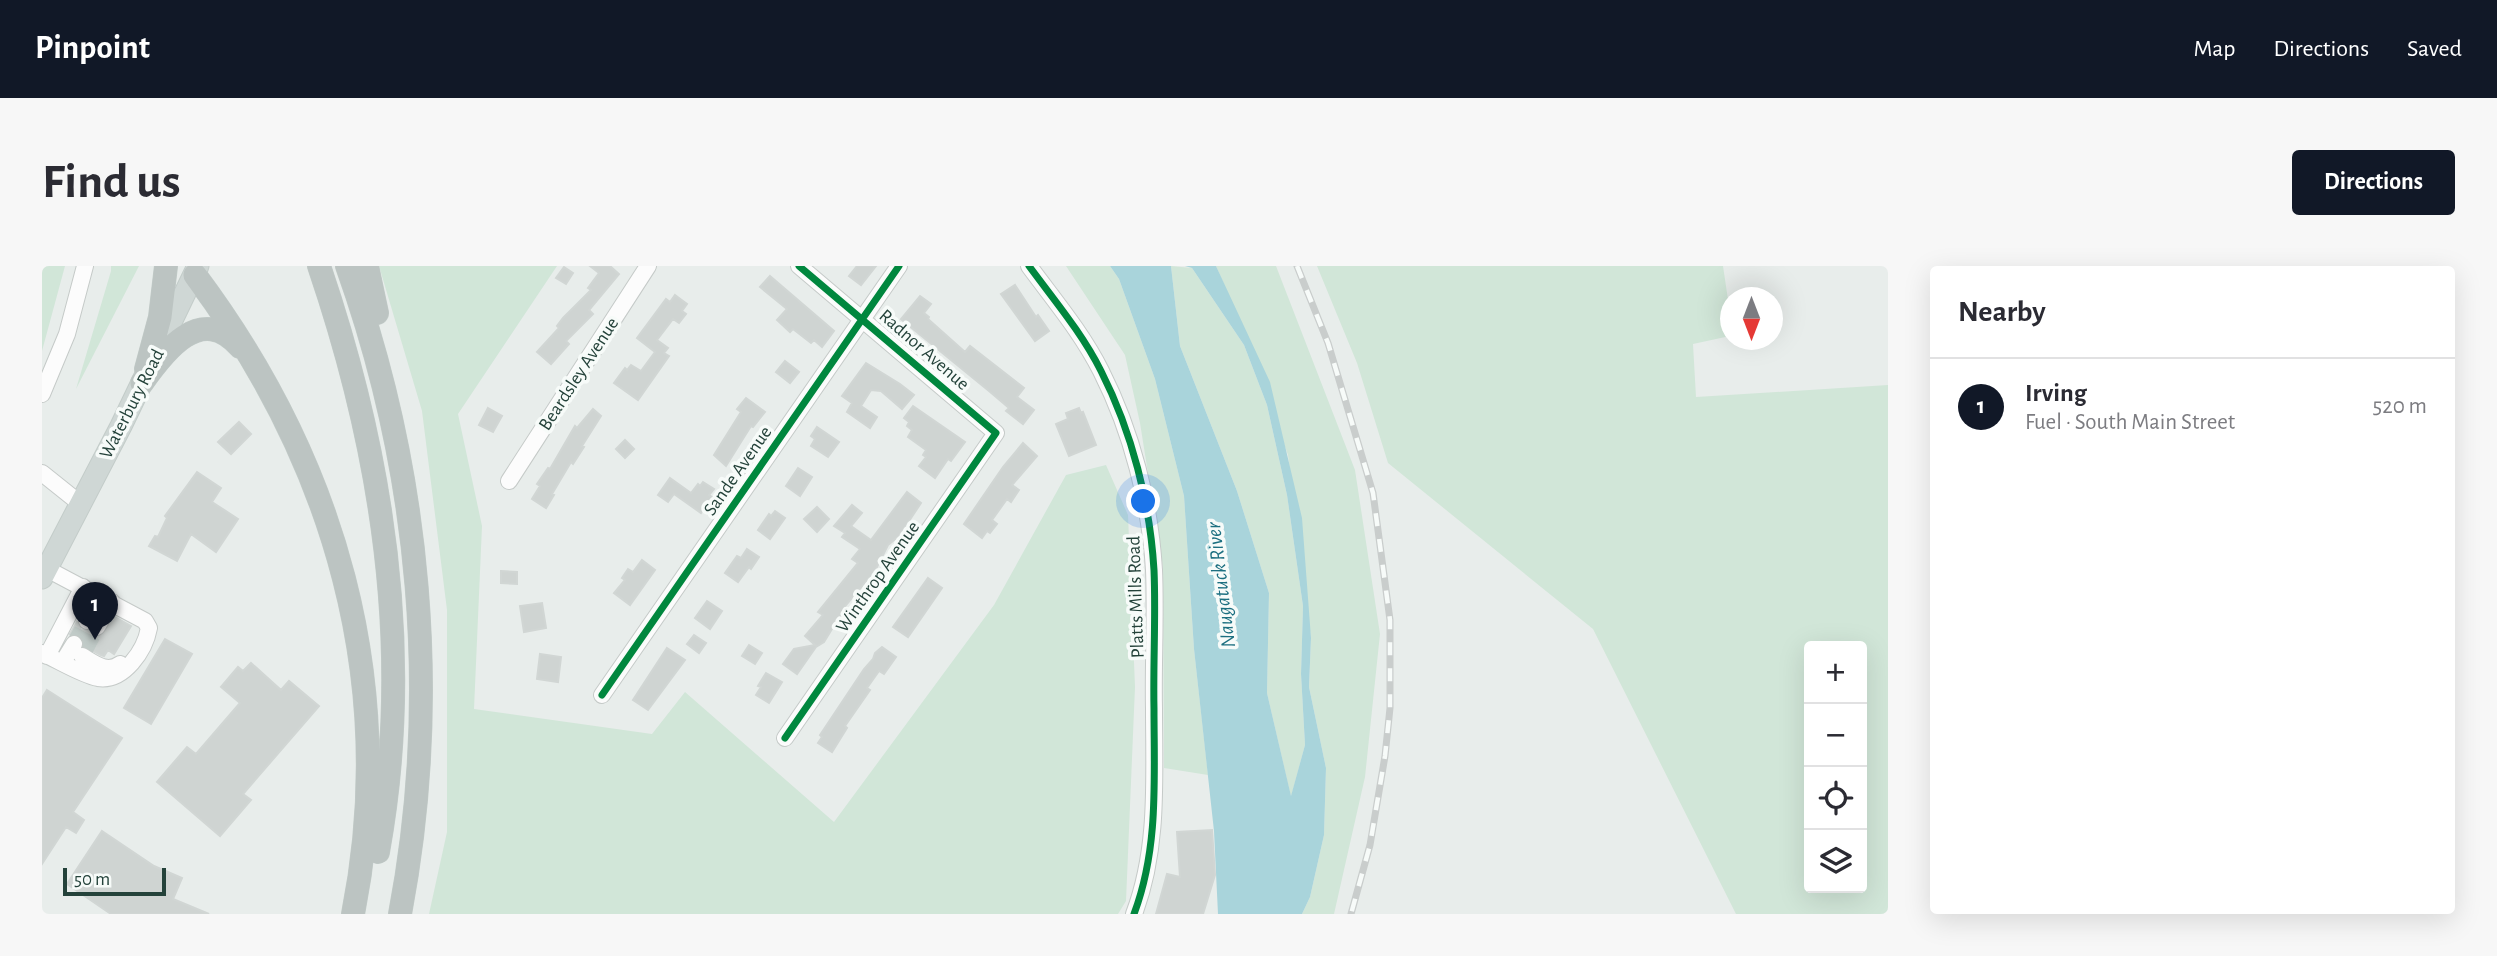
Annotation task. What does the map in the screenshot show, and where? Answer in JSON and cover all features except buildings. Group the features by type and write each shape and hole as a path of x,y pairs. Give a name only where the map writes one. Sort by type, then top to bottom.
{"highway":[{"path":"142,383 160,317 166,266"},
{"path":"319,266 348,357 371,452 386,549 390,598 390,745 380,843 366,914"},
{"path":"347,266 386,396 406,495"},
{"path":"367,266 398,405 418,597 421,698 415,810 400,914"},
{"path":"196,270 259,373 311,475 335,544 353,611 364,682 369,783 365,840 353,914"},
{"path":"142,383 172,345 195,331 218,331 237,343 259,373"}],"main road":[{"name":"Waterbury Road","path":"44,574 82,505 196,270"}],"street":[{"path":"42,394 67,334 85,266"},
{"name":"Beardsley Avenue","path":"509,481 648,266"},
{"name":"Radnor Avenue","path":"799,266 996,433"},
{"name":"Sande Avenue","path":"602,695 899,266"},
{"name":"Platts Mills Road","path":"1029,266 1071,322 1110,388 1136,463 1149,519 1154,583 1155,790 1148,860 1134,914"},
{"name":"Winthrop Avenue","path":"785,738 996,433"},
{"path":"42,473 82,505"},
{"path":"44,574 83,587 106,603 145,621 149,628 147,642 124,669 108,677 94,677 76,656 45,654 83,587"},
{"path":"92,624 106,603"}],"green space":[{"path":"42,266 65,266 42,351"},
{"path":"111,266 139,266 76,389 111,271"},
{"path":"379,266 557,266 458,414 482,526 474,709 652,734 685,692 834,822 994,605 1066,475 1106,465 1128,515 1135,687 1126,901 1118,914 429,914 447,832 447,610 422,411"},
{"path":"1066,266 1110,266 1119,279 1155,379 1184,496 1194,649 1208,775 1164,768 1163,567 1140,423 1125,355"},
{"path":"1171,266 1192,268 1244,345 1267,405 1287,495 1303,606 1301,674 1305,745 1291,797 1267,693 1269,593 1237,491 1180,346"},
{"path":"1216,266 1276,266 1355,470 1380,634 1365,777 1334,914 1302,914 1310,897 1324,835 1326,768 1309,687 1311,638 1288,455 1234,307"},
{"path":"1317,266 1723,266 1726,287 1720,287 1720,338 1693,344 1696,397 1888,385 1888,914 1736,914 1593,629 1388,463 1357,363"}],"water":[{"name":"Naugatuck River","path":"1110,266 1171,266 1180,346 1237,491 1269,593 1267,693 1291,796 1305,745 1301,674 1303,606 1287,495 1267,405 1244,345 1192,268 1185,266 1216,266 1270,382 1302,518 1311,638 1309,687 1326,768 1324,835 1310,897 1302,914 1218,914 1214,831 1194,649 1184,496 1155,379 1119,279"}],"tunnel":[{"path":"74,644 87,621"},
{"path":"85,650 97,627"}],"railway":[{"path":"1297,266 1328,343 1373,493 1390,620 1390,708 1385,756 1370,845 1351,914"}],"cycle path":[{"path":"785,738 996,433 799,266"},
{"path":"602,695 899,266"},
{"path":"1029,266 1085,343 1101,371 1122,418 1144,494 1155,587 1154,787 1148,864 1134,914"}],"place":[{"name":"Irving","path":"95,640"}]}
